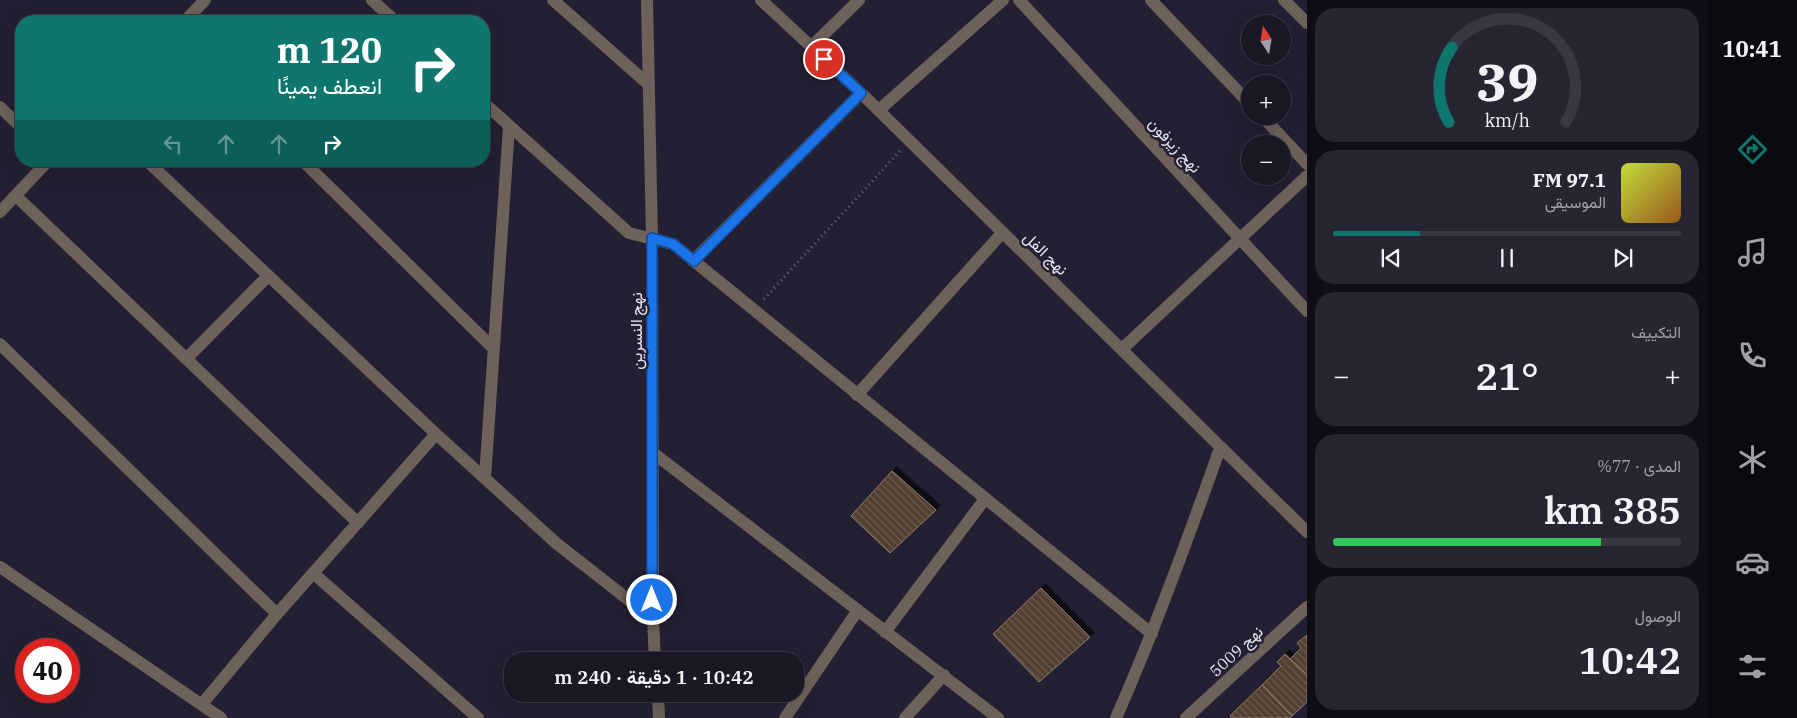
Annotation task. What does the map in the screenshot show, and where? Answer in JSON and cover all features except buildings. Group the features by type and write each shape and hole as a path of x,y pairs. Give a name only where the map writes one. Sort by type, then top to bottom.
{"street":[{"path":"191,15 205,0"},
{"path":"553,0 648,84"},
{"name":"نهج النسرين","path":"647,0 652,238 655,652"},
{"name":"نهج الفل","path":"761,0 910,140 1307,532"},
{"path":"811,47 859,0"},
{"path":"879,110 1003,0"},
{"name":"نهج زيزفون","path":"1019,0 1307,311"},
{"path":"1151,0 1241,95"},
{"path":"1284,0 1307,23"},
{"path":"378,2 390,15"},
{"path":"694,261 861,93"},
{"path":"0,107 15,121"},
{"path":"490,109 629,233 673,244 1152,634"},
{"path":"1270,125 1307,164"},
{"path":"486,478 509,127"},
{"path":"0,212 43,167"},
{"path":"153,167 436,434 556,543 653,619"},
{"path":"309,167 494,349"},
{"path":"1122,349 1307,176"},
{"path":"16,196 358,523"},
{"path":"857,395 1002,232"},
{"path":"186,358 268,276"},
{"path":"0,344 277,614"},
{"path":"202,704 277,614 436,434"},
{"path":"1116,718 1170,589 1220,448"},
{"path":"652,452 998,718"},
{"path":"885,632 985,499"},
{"path":"0,567 222,718"},
{"path":"313,573 478,718"},
{"name":"نهج 5009","path":"1186,718 1307,607"},
{"path":"785,718 858,610"},
{"path":"905,718 944,675"},
{"path":"658,702 659,718"}],"path":[{"path":"753,311 910,140"}],"route":[{"path":"652,600 652,238 673,244 694,261 861,93 824,59"}]}
